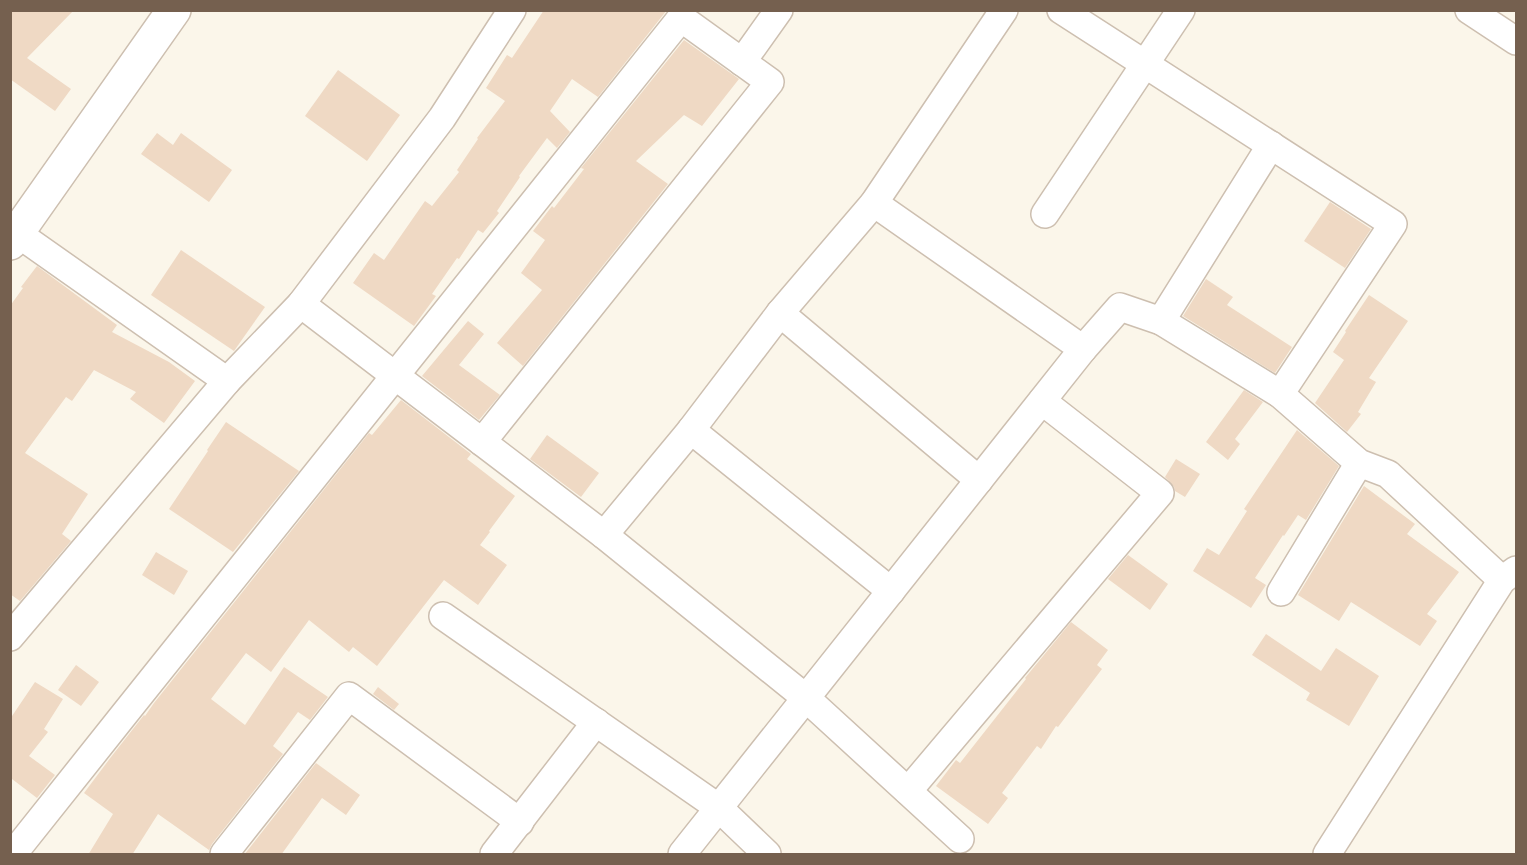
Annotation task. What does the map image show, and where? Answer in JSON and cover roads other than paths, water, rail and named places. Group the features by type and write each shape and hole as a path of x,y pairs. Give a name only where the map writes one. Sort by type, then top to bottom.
{"street":[{"path":"174,10 14,238 227,381"},
{"path":"10,637 227,381 301,304 442,118 512,10"},
{"path":"742,62 779,10"},
{"path":"604,535 691,430 780,313 874,203 1004,10"},
{"path":"1061,10 1393,224 1280,394"},
{"path":"1045,214 1181,10"},
{"path":"1469,10 1516,41"},
{"path":"13,855 681,18 770,82 482,442"},
{"path":"1161,321 1271,146"},
{"path":"874,203 1083,349"},
{"path":"301,304 604,535 806,698 960,839"},
{"path":"682,855 1083,349 1120,307 1161,321 1280,394 1359,463 1388,474 1509,575 1327,855"},
{"path":"780,313 979,480"},
{"path":"908,792 1160,493 1042,401"},
{"path":"691,430 891,591"},
{"path":"1281,592 1359,463"},
{"path":"443,616 719,808 767,855"},
{"path":"224,855 349,696 520,822"},
{"path":"494,855 596,722"}]}
